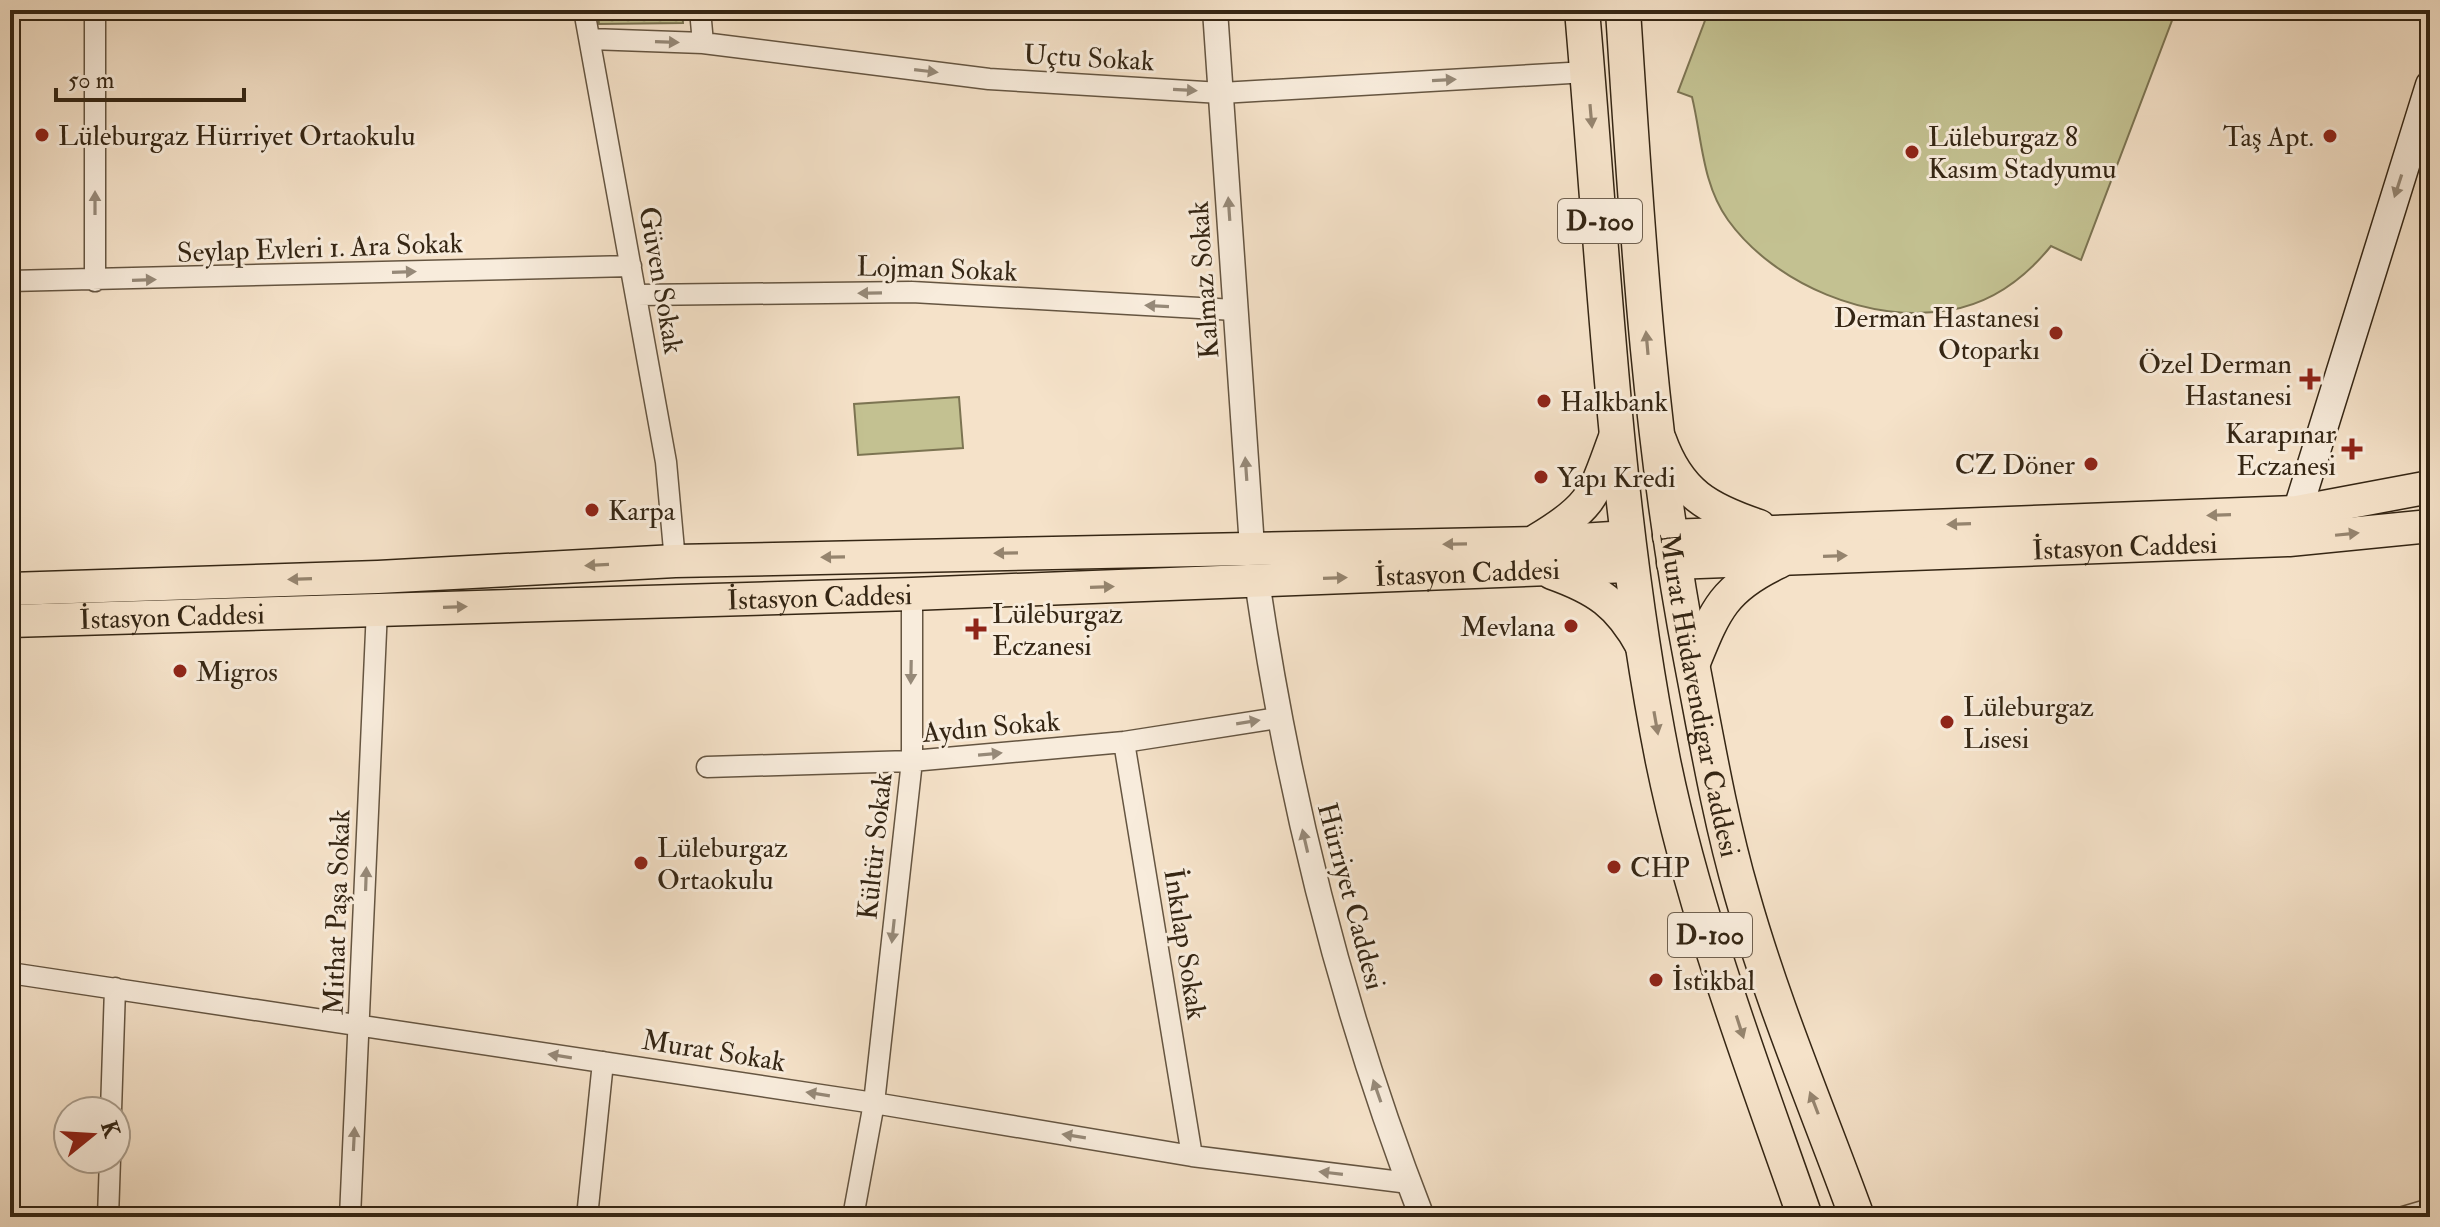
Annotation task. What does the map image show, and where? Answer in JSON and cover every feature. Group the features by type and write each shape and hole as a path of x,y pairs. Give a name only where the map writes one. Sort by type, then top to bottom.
{"highway":[{"name":"Murat Hüdavendigar Caddesi","path":"1582,10 1628,551 1642,646 1664,763 1699,901 1805,1217"},
{"name":"Murat Hüdavendigar Caddesi","path":"1623,10 1654,420 1671,550 1693,665 1728,841 1763,970 1857,1217"},
{"path":"1628,551 1671,550"}],"main road":[{"path":"2293,526 2430,85"},
{"path":"1654,420 1665,454 1680,480 1699,500 1716,511 1769,530"},
{"path":"1617,432 1596,489 1582,512 1537,556 1614,606 1627,619 1642,646"},
{"path":"2293,526 2430,487"},
{"name":"İstasyon Caddesi","path":"1671,550 1789,558 2293,526"},
{"name":"İstasyon Caddesi","path":"1671,550 1769,530 2430,526"},
{"path":"1252,547 1257,581"},
{"name":"İstasyon Caddesi","path":"10,589 378,577 675,561 1252,547 1537,556"},
{"name":"İstasyon Caddesi","path":"10,621 1257,581 1628,551"},
{"path":"911,555 912,594"},
{"path":"1693,665 1717,608 1726,597 1742,581 1789,558"},
{"path":"675,561 676,600"},
{"path":"377,609 378,577"}],"street":[{"path":"95,10 95,281"},
{"name":"Güven Sokak","path":"584,10 666,462 675,561"},
{"path":"700,10 703,43"},
{"name":"Kalmaz Sokak","path":"1215,10 1252,547"},
{"name":"Uçtu Sokak","path":"590,39 703,43 989,79 1221,93 1587,72"},
{"name":"Seylap Evleri 1. Ara Sokak","path":"10,281 631,266"},
{"name":"Lojman Sokak","path":"637,295 912,292 1235,310"},
{"name":"Hürriyet Caddesi","path":"1257,581 1278,718 1324,919 1356,1030 1422,1217"},
{"name":"Kültür Sokak","path":"853,1217 874,1103 912,761 912,594"},
{"name":"Mithat Paşa Sokak","path":"350,1217 377,609"},
{"name":"Aydın Sokak","path":"707,767 912,761 1124,742 1278,718"},
{"name":"İnkılap Sokak","path":"1124,742 1192,1156"},
{"name":"Murat Sokak","path":"10,973 874,1103 1192,1156 1409,1183"},
{"path":"112,1095 115,988"},
{"path":"587,1217 603,1062"},
{"path":"108,1217 109,1175"},
{"path":"2403,1217 2430,1209"}],"shaded area":[{"path":"597,10 682,10 683,23 599,24"},
{"name":"Lüleburgaz 8 Kasım Stadyumu","path":"1709,10 1760,13 1761,10 2176,10 2081,260 2051,246 2030,269 1993,295 1965,307 1920,313 1857,305 1798,281 1748,243 1728,220 1719,206 1708,176 1692,97 1678,92"},
{"path":"959,397 963,448 858,455 854,404"}],"place":[{"name":"Lüleburgaz Hürriyet Ortaokulu","path":"42,135"},
{"name":"Taş Apt.","path":"2330,136"},
{"name":"Lüleburgaz 8 Kasım Stadyumu","path":"1912,152"},
{"name":"Derman Hastanesi Otoparkı","path":"2056,333"},
{"name":"Özel Derman Hastanesi","path":"2310,379"},
{"name":"Halkbank","path":"1544,401"},
{"name":"Karapınar Eczanesi","path":"2352,449"},
{"name":"CZ Döner","path":"2091,464"},
{"name":"Yapı Kredi","path":"1541,477"},
{"name":"Karpa","path":"592,510"},
{"name":"Mevlana","path":"1571,626"},
{"name":"Lüleburgaz Eczanesi","path":"976,629"},
{"name":"Migros","path":"180,671"},
{"name":"Lüleburgaz Lisesi","path":"1947,722"},
{"name":"Lüleburgaz Ortaokulu","path":"641,863"},
{"name":"CHP","path":"1614,867"},
{"name":"İstikbal","path":"1656,980"}]}
